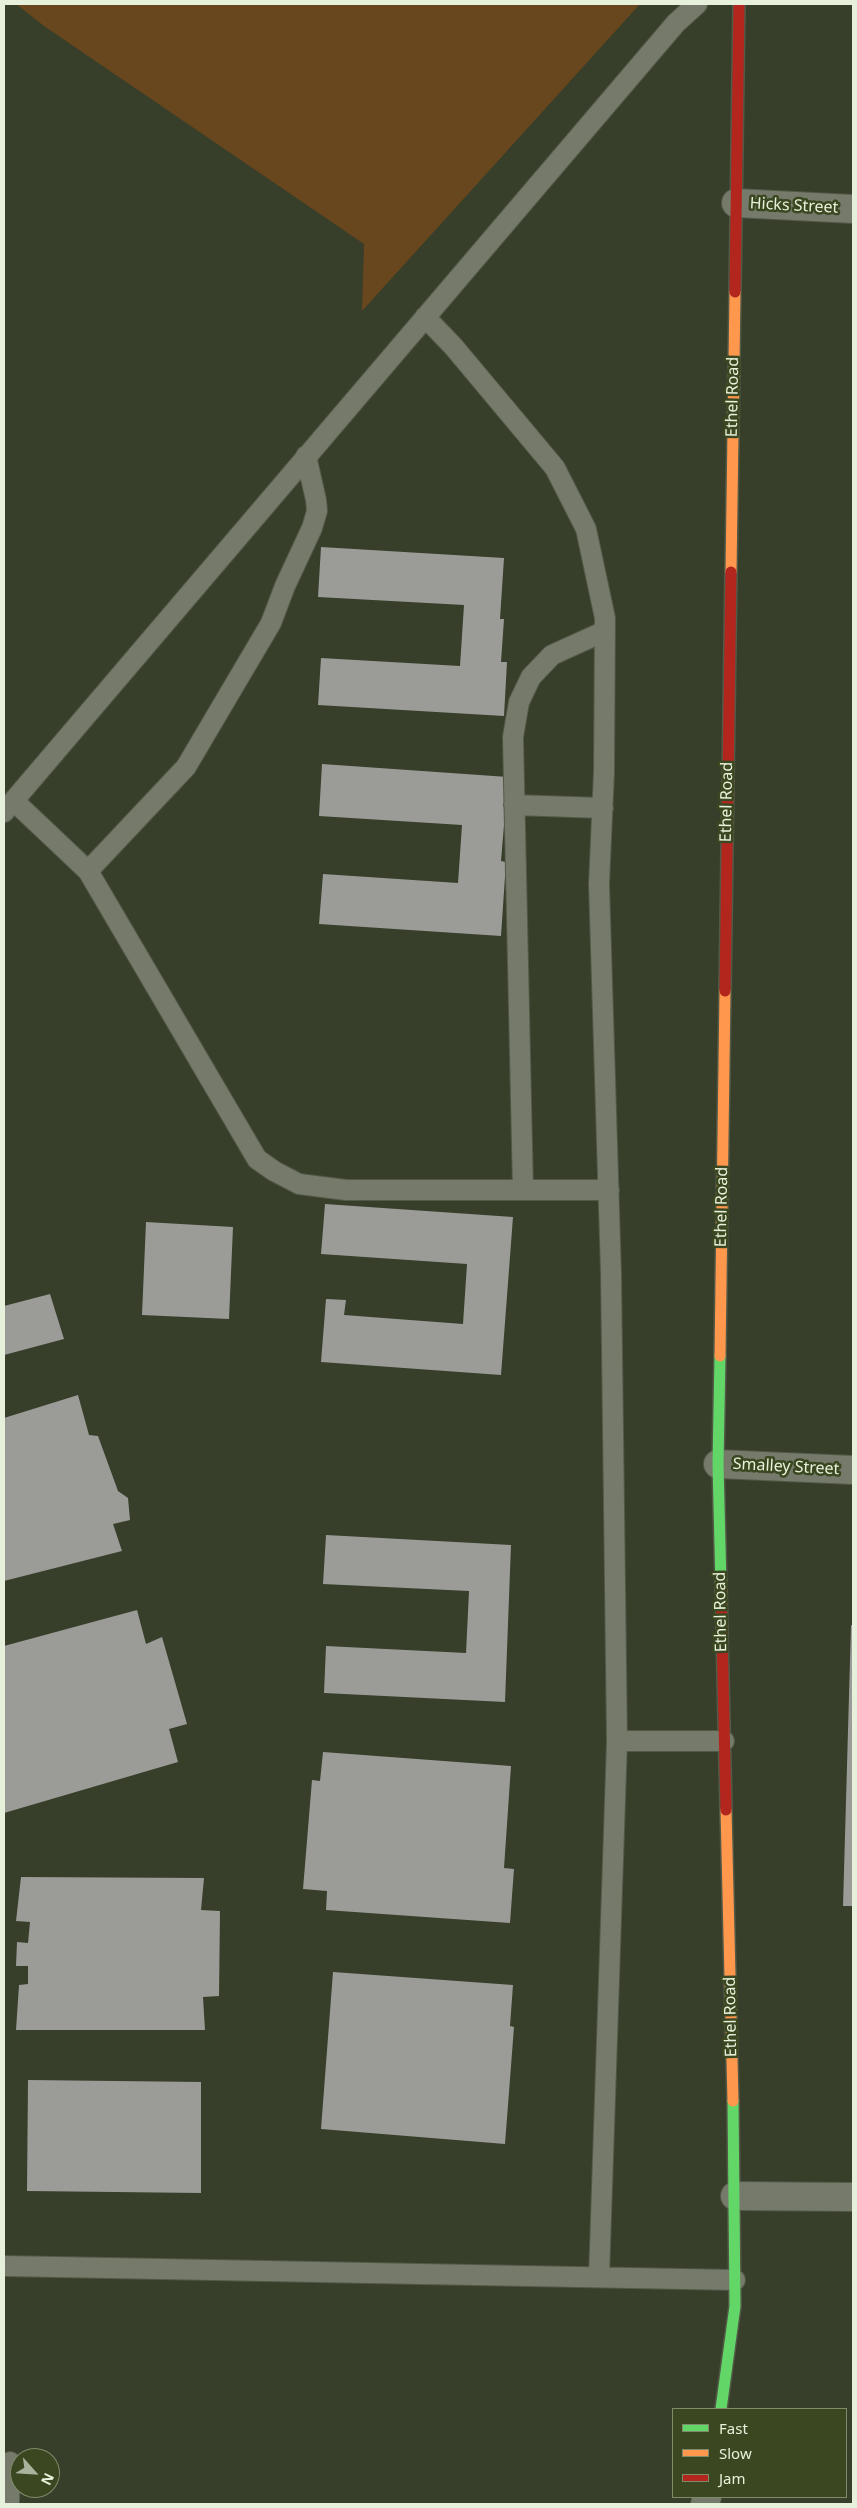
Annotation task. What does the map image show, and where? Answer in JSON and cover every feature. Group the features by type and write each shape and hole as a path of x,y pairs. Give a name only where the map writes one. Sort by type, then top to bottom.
{"street":[{"name":"Ethel Road","path":"721,2408 735,2306 735,2196 718,1464 739,4"},
{"name":"Hicks Street","path":"736,203 853,209"},
{"name":"Smalley Street","path":"718,1464 853,1470"},
{"path":"735,2196 853,2196"}],"lane":[{"path":"609,1190 346,1190 299,1184 274,1172 257,1159 88,871 9,807 676,23 697,4"},
{"path":"425,318 453,346 554,468 586,529 605,618 599,884 609,1190 617,1742 598,2278"},
{"path":"88,871 186,767 271,623 312,528 317,511 306,456"},
{"path":"523,1190 513,737 519,702 531,677 552,655 605,631"},
{"path":"514,805 602,808"},
{"path":"617,1742 724,1741"},
{"path":"4,2266 735,2280"},
{"path":"9,2504 10,2462"}],"shaded area":[{"path":"16,4 640,4 362,311 364,244 44,26"}],"building":[{"path":"321,547 504,558 500,619 504,619 501,662 507,662 504,716 318,705 321,658 460,666 464,605 318,597"},
{"path":"322,764 508,777 501,861 506,862 501,936 319,924 323,874 458,883 462,825 319,816"},
{"path":"325,1204 513,1217 501,1375 321,1362 326,1299 346,1300 344,1315 463,1324 467,1264 321,1254"},
{"path":"146,1222 233,1227 229,1319 142,1315"},
{"path":"50,1294 64,1339 4,1355 4,1306"},
{"path":"78,1395 89,1435 98,1436 118,1491 128,1498 130,1520 113,1524 122,1551 4,1581 4,1418"},
{"path":"326,1535 511,1545 505,1702 324,1693 326,1646 466,1653 469,1591 323,1584"},
{"path":"137,1610 146,1644 162,1637 187,1724 169,1729 178,1762 4,1813 4,1646"},
{"path":"851,1625 853,1625 853,1906 843,1906"},
{"path":"323,1752 511,1766 504,1868 514,1869 510,1923 326,1910 327,1891 303,1889 312,1780 320,1781"},
{"path":"21,1877 204,1878 201,1910 220,1911 219,1996 203,1997 205,2030 16,2030 19,1985 28,1984 28,1966 16,1966 17,1942 28,1943 30,1922 16,1921"},
{"path":"333,1972 513,1985 510,2026 514,2027 505,2144 321,2129"},
{"path":"28,2080 201,2082 201,2193 27,2191"}],"traffic: fast":[{"path":"720,1356 718,1464 721,1587"},
{"path":"721,2408 735,2306 733,2101"}],"traffic: slow":[{"path":"731,572 735,292"},
{"path":"720,1356 725,991"},
{"path":"726,1810 733,2101"}],"traffic: jam":[{"path":"735,292 739,4"},
{"path":"725,991 731,572"},
{"path":"721,1587 726,1810"}]}
